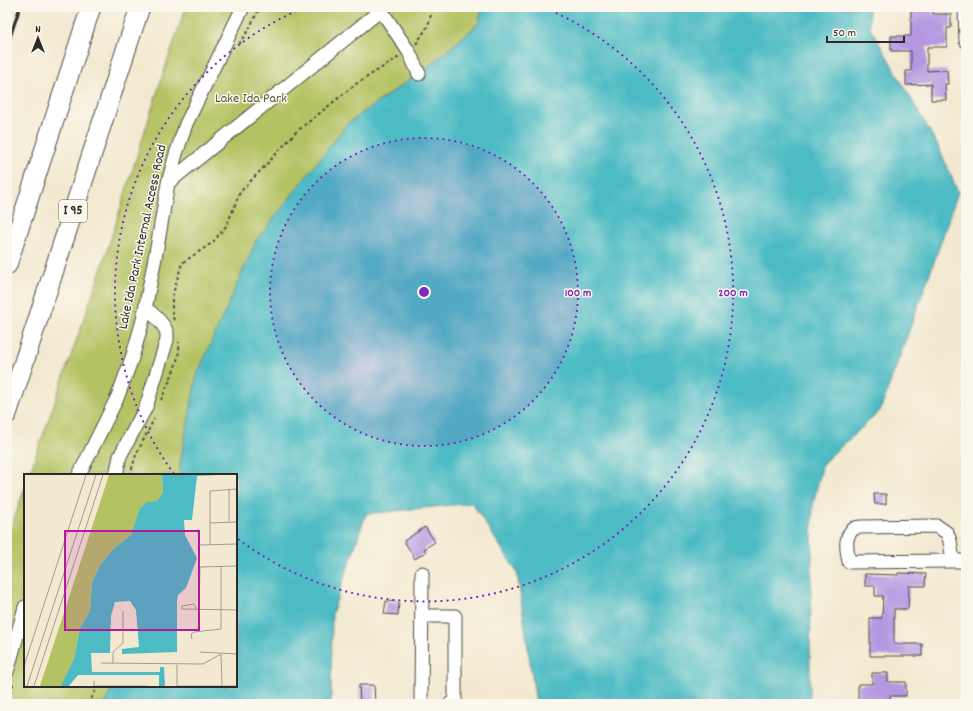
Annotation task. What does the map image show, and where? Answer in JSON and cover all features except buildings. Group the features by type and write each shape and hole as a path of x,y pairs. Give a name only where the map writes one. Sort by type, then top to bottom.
{"highway":[{"path":"7,266 91,7"},
{"name":"I 95","path":"7,414 140,7"}],"street":[{"name":"Lake Ida Park Internal Access Road","path":"79,474 118,396 132,358 143,320 168,184 186,124 243,7"},
{"path":"965,7 966,41"},
{"path":"168,184 380,9 409,52 419,74"},
{"path":"116,474 120,456 146,407 167,340 167,333 159,320 152,312 145,308"},
{"path":"869,526 937,526 947,533 960,561 849,562 847,543 848,536 854,528 869,526"},
{"path":"421,704 422,573"},
{"path":"7,672 24,611"},
{"path":"422,616 455,616 455,700 450,704"}],"path":[{"path":"174,321 172,314 172,297 182,263 212,243 227,225 240,192 296,132 356,84 395,59 409,52 428,26 433,7"},
{"path":"161,402 178,357 179,342"},
{"path":"130,474 136,455 155,416"},
{"path":"88,704 97,687"}],"green space":[{"name":"Lake Ida Park","path":"186,7 483,7 478,24 433,63 347,124 197,375 180,464 180,474 29,474 99,276 161,80"},
{"path":"24,490 24,687 113,687 107,698 106,704 7,704 7,540"}],"water":[{"path":"483,7 869,7 870,27 937,144 958,192 939,248 880,411 823,463 813,504 810,704 536,704 517,572 472,503 366,514 332,614 331,704 106,704 107,698 113,687 237,687 237,474 180,474 180,464 197,375 256,241 347,124 433,63 478,24"}],"railway":[{"path":"7,22 12,7"},
{"path":"7,46 20,7"}]}
